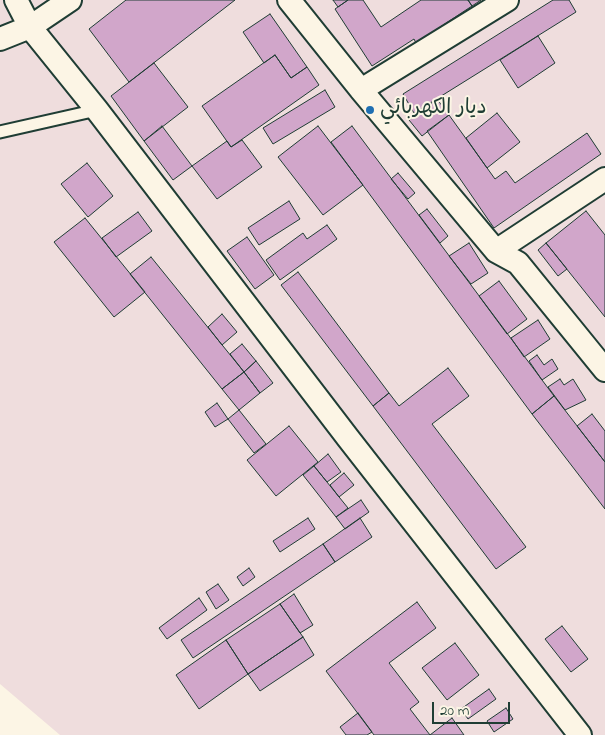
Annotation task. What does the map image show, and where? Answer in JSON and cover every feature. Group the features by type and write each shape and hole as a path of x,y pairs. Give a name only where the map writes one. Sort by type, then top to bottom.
{"street":[{"path":"16,0 30,27 97,110 348,438 580,735"},
{"path":"0,38 30,27 70,0"},
{"path":"289,0 361,90 496,251 518,263 605,370"},
{"path":"361,90 507,0"},
{"path":"496,251 601,189"}],"lane":[{"path":"0,132 97,110"}],"shaded area":[{"path":"0,0 605,0 605,735 60,735 0,684"}],"building":[{"path":"126,0 235,0 129,82 89,29"},
{"path":"333,0 348,0 338,7"},
{"path":"348,0 363,0 381,27 421,0 468,0 472,6 416,43 414,39 372,66 335,9"},
{"path":"468,0 481,0 472,6"},
{"path":"553,0 569,0 576,12 414,113 403,94"},
{"path":"270,14 307,67 291,78 275,55 264,63 243,32"},
{"path":"538,36 555,63 518,88 500,60"},
{"path":"275,55 291,78 307,67 319,85 231,147 202,106"},
{"path":"154,63 188,107 144,141 111,96"},
{"path":"325,90 335,107 273,144 263,128"},
{"path":"437,99 449,115 422,136 409,120"},
{"path":"497,113 520,142 487,168 466,138"},
{"path":"449,115 495,179 506,171 515,183 587,133 601,154 494,228 427,131"},
{"path":"162,126 192,166 173,180 144,141"},
{"path":"318,126 363,185 323,215 278,157"},
{"path":"352,126 554,396 532,414 331,142"},
{"path":"242,140 262,167 217,199 192,166 227,141 231,147"},
{"path":"87,163 113,196 88,217 61,184"},
{"path":"398,173 415,193 408,199 391,179"},
{"path":"289,201 300,219 259,245 248,228"},
{"path":"427,209 448,236 440,243 419,215"},
{"path":"586,211 605,235 605,317 546,243"},
{"path":"138,212 152,231 116,257 102,238"},
{"path":"85,218 145,292 114,317 54,242"},
{"path":"327,225 337,239 280,280 266,260 303,233 307,239"},
{"path":"247,237 274,275 255,289 227,251"},
{"path":"469,243 488,273 471,284 449,256"},
{"path":"546,243 567,269 558,276 538,250"},
{"path":"151,257 244,372 222,389 130,274"},
{"path":"298,272 389,393 373,406 281,285"},
{"path":"499,281 527,319 507,334 479,296"},
{"path":"222,314 237,332 222,345 208,327"},
{"path":"538,320 550,339 524,357 511,338"},
{"path":"242,344 256,361 244,372 230,354"},
{"path":"537,355 544,365 552,359 558,369 542,380 529,361"},
{"path":"256,361 273,383 260,393 244,372"},
{"path":"448,368 469,396 432,424 526,547 496,569 373,406 389,393 399,406"},
{"path":"244,372 260,393 239,410 222,389"},
{"path":"560,379 564,385 573,379 586,400 565,410 548,387"},
{"path":"554,396 605,462 605,509 532,414"},
{"path":"217,403 228,419 215,427 205,412"},
{"path":"239,410 266,444 254,453 228,419"},
{"path":"592,414 605,431 605,462 577,426"},
{"path":"289,426 318,462 276,496 247,460"},
{"path":"328,454 341,472 327,482 314,466"},
{"path":"314,466 348,508 336,517 303,475"},
{"path":"344,473 354,485 339,497 330,485"},
{"path":"361,500 369,512 345,529 336,517"},
{"path":"308,518 315,529 280,552 273,541"},
{"path":"360,518 372,537 335,562 323,544"},
{"path":"323,544 335,562 193,658 181,640"},
{"path":"249,568 255,577 243,586 237,577"},
{"path":"218,584 229,600 216,609 206,592"},
{"path":"294,594 313,625 300,633 280,604"},
{"path":"199,598 207,610 167,639 159,628"},
{"path":"417,602 436,628 389,663 419,702 410,709 430,735 374,735 326,671"},
{"path":"280,604 303,637 248,674 226,640"},
{"path":"562,626 588,659 571,672 545,639"},
{"path":"303,637 314,655 260,691 248,674"},
{"path":"226,640 248,674 199,709 176,675"},
{"path":"455,643 479,675 447,700 422,668"},
{"path":"489,689 496,699 468,719 461,709"},
{"path":"506,708 513,719 494,732 487,721"},
{"path":"358,713 372,732 367,735 346,735 340,727"},
{"path":"452,718 464,735 430,735"}],"place":[{"name":"ديار الكهربائي","path":"370,110"}]}
